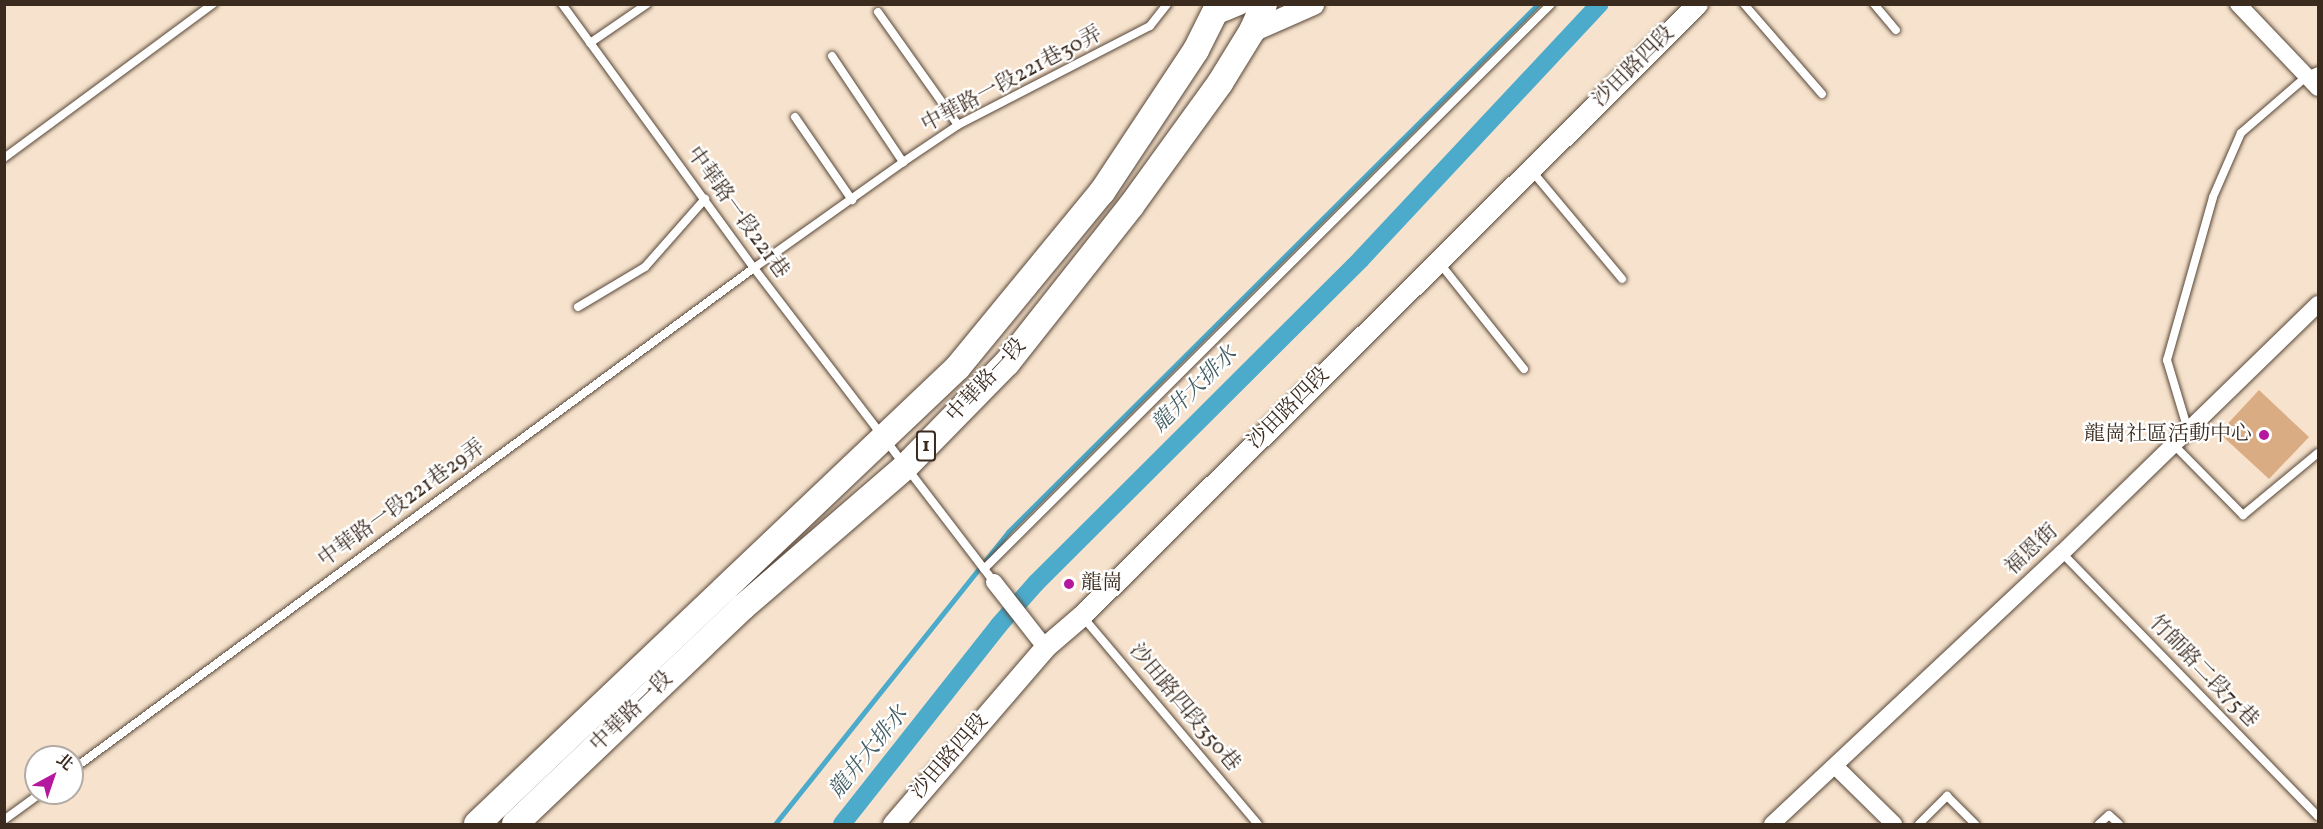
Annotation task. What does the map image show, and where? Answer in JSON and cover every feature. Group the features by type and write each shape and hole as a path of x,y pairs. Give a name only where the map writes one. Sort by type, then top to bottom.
{"main road":[{"name":"中華路一段","path":"516,825 743,607 905,468 1007,363 1131,206 1213,93 1252,31 1264,4"},
{"name":"中華路一段","path":"477,825 958,368 1102,192 1196,50 1217,9"}],"street":[{"path":"1217,9 1239,4"},
{"path":"1252,31 1313,4"},
{"name":"沙田路四段","path":"893,825 1045,647 1081,616 1697,4"},
{"path":"2242,6 2315,78"},
{"name":"福恩街","path":"1772,825 2062,553 2319,304"},
{"path":"989,576 1045,647"},
{"path":"1835,765 1894,825"}],"lane":[{"path":"4,158 213,4"},
{"name":"中華路一段221巷","path":"562,4 754,268 989,576"},
{"path":"590,43 647,4"},
{"name":"中華路一段221巷30弄","path":"754,268 958,124 1150,26 1167,4"},
{"path":"989,576 1551,4"},
{"path":"1744,4 1822,94"},
{"path":"1874,4 1896,30"},
{"path":"878,12 958,124"},
{"path":"832,56 903,162"},
{"path":"2188,430 2167,360 2213,197 2241,133 2315,78"},
{"path":"795,117 852,200"},
{"path":"1531,170 1622,279"},
{"path":"578,307 645,267 705,199"},
{"path":"1438,261 1524,369"},
{"name":"中華路一段221巷29弄","path":"84,761 754,268"},
{"path":"2173,444 2243,515 2319,453"},
{"name":"竹師路二段75巷","path":"2062,553 2319,816"},
{"name":"沙田路四段350巷","path":"1081,616 1258,825"},
{"path":"1919,825 1947,796 1975,825"},
{"path":"4,820 25,805"},
{"path":"2099,825 2109,815 2119,825"}],"building":[{"name":"龍崗社區活動中心","path":"2259,390 2309,437 2269,479 2219,433"}],"waterway":[{"path":"775,824 1008,532 1538,4"},
{"name":"龍井大排水","path":"842,824 999,625 1036,583 1361,259 1600,4"}],"place":[{"name":"龍崗社區活動中心","path":"2264,435"},
{"name":"龍崗","path":"1069,584"}]}
